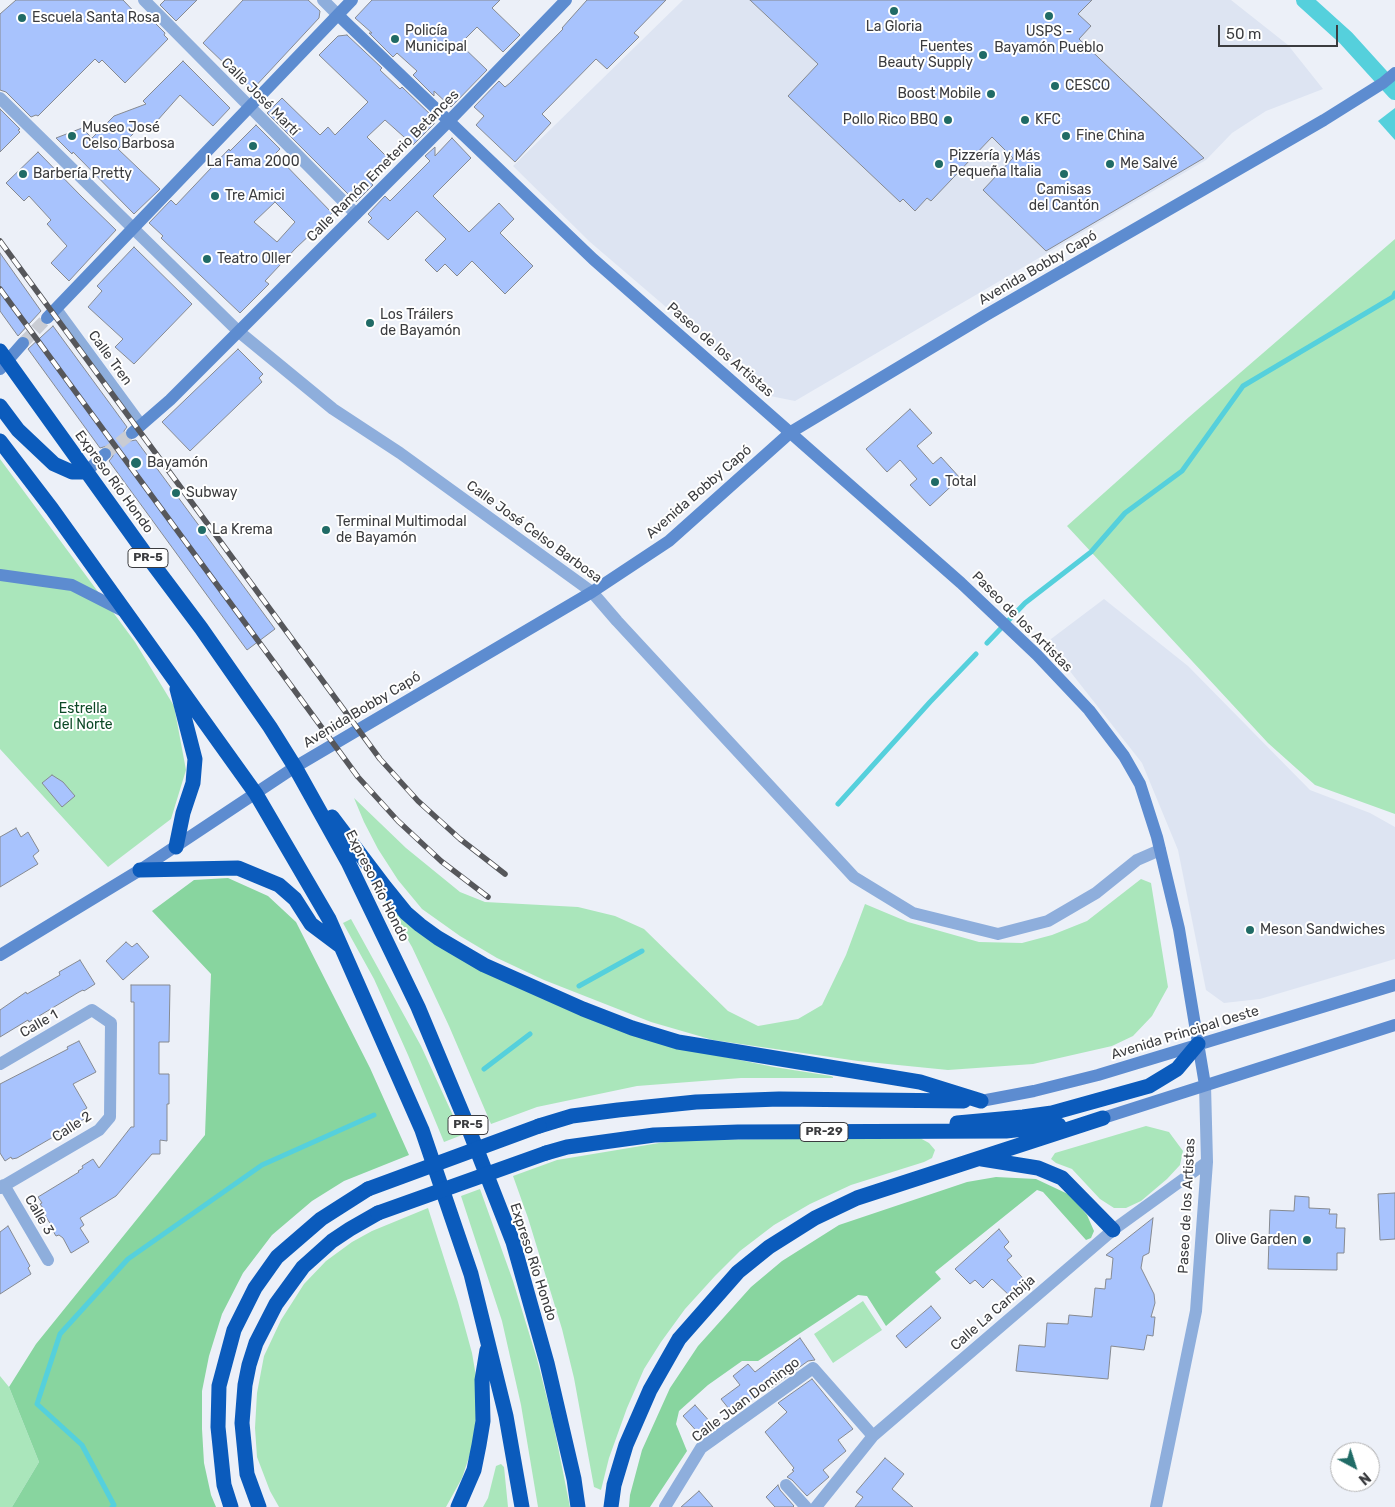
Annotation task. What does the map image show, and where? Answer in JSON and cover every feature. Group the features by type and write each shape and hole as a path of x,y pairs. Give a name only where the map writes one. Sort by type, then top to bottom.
{"highway":[{"name":"Expreso Río Hondo","path":"2,360 201,628 270,727 295,767 348,862 418,1007 513,1242 548,1363 574,1479 578,1507"},
{"path":"0,406 18,430 54,464 72,472 86,472"},
{"path":"0,441 52,509 256,794 329,919 422,1130 471,1274 506,1416 522,1507"},
{"path":"174,680 196,759 193,783 183,813 176,847"},
{"path":"295,767 384,887 406,913 438,938 484,965 583,1009 632,1028 678,1042 920,1082 981,1101"},
{"path":"140,870 238,868 279,884 295,899 311,924 342,946"},
{"path":"896,1132 957,1122 1052,1113 1149,1086 1177,1069 1198,1044"},
{"path":"231,1507 224,1485 218,1427 219,1386 234,1330 255,1288 277,1257 321,1220 368,1189 539,1126 572,1116 696,1102 779,1099 981,1101"},
{"path":"611,1507 614,1485 626,1445 661,1368 678,1339 738,1272 770,1247 815,1218 857,1198 1103,1118"},
{"name":"PR-29","path":"259,1507 247,1474 242,1423 246,1379 256,1343 276,1304 303,1267 332,1241 378,1213 567,1147 654,1135 738,1132 1006,1131 1103,1118"},
{"path":"978,1159 1038,1168 1062,1178 1113,1230"},
{"path":"458,1507 474,1470 479,1445 483,1421 482,1380 488,1344"}],"street":[{"name":"Calle José Martí","path":"144,0 356,214"},
{"name":"Paseo de los Artistas","path":"323,0 593,258 961,583 1037,655 1089,710 1124,756 1140,784 1160,850 1179,929 1204,1085 1207,1162 1196,1311 1156,1507"},
{"path":"132,228 352,0"},
{"name":"Calle Ramón Emeterio Betances","path":"136,429 170,400 449,121 566,0"},
{"name":"Avenida Bobby Capó","path":"0,955 140,870 295,767 592,592 669,541 791,432 986,315 1336,113 1395,73"},
{"name":"Calle José Celso Barbosa","path":"0,98 238,331 333,409 400,452 592,592 616,621 854,877 913,913 998,934 1048,921 1096,893 1137,860 1160,850"},
{"name":"Calle Tren","path":"132,228 51,313 136,429"},
{"path":"2,360 24,343"},
{"path":"86,472 105,454"},
{"path":"0,575 72,585 126,612"},
{"name":"Avenida Principal Oeste","path":"981,1101 1034,1091 1098,1075 1395,985"},
{"name":"Calle 1","path":"0,1064 92,1010"},
{"name":"Calle 2","path":"2,1187 100,1130 110,1117 111,1023 92,1010"},
{"name":"PR-29","path":"1103,1118 1395,1026"},
{"name":"Calle La Cambija","path":"816,1507 873,1436 1113,1230 1207,1162"},
{"name":"Calle 3","path":"2,1187 48,1260"},
{"name":"Calle Juan Domingo","path":"665,1507 701,1448 814,1368 873,1436"},
{"path":"786,1485 806,1507"}],"shaded area":[{"path":"683,0 1231,0 1288,45 1323,89 1266,111 1232,133 1206,160 795,401 770,396 590,242 513,166"},
{"path":"1104,599 1188,666 1310,790 1370,813 1395,827 1395,959 1260,999 1224,1003 1206,990 1178,850 1142,763 1047,642"}],"green space":[{"path":"1395,239 1395,814 1315,785 1268,743 1067,526 1189,417"},
{"name":"Estrella del Norte","path":"0,459 135,642 174,706 186,770 171,819 108,867 0,749"},
{"path":"354,798 406,848 460,892 485,902 578,907 615,916 644,929 728,1011 758,1026 798,1019 822,1005 846,955 865,904 908,922 979,942 1022,943 1052,935 1087,921 1141,879 1151,883 1168,987 1152,1016 1133,1036 1112,1046 1033,1064 948,1070 858,1061 713,1040 651,1022 544,980 497,958 460,936 422,909 398,880 378,849"},
{"path":"228,878 268,896 296,922 370,1068 409,1155 344,1181 312,1201 272,1235 243,1273 222,1314 209,1356 202,1391 204,1463 211,1495 216,1507 12,1507 39,1462 9,1387 36,1344 205,1135 211,974 152,911 194,880"},
{"path":"389,899 433,940 676,1047 774,1067 831,1076 833,1078 741,1078 637,1086 537,1107 491,1124 449,1026 412,947 385,901"},
{"path":"351,919 421,1046 462,1135 444,1142 374,979 343,923"},
{"path":"1146,1126 1169,1132 1183,1151 1180,1165 1141,1201 1126,1208 1114,1208 1100,1199 1072,1169 1051,1159 1055,1153"},
{"path":"920,1138 929,1143 935,1150 932,1158 851,1185 810,1204 774,1225 740,1251 715,1276 685,1309 644,1369 627,1408 609,1458 601,1490 594,1487 574,1378 562,1329 513,1176 557,1160 677,1140"},
{"path":"996,1177 1036,1179 1070,1195 1087,1215 1094,1231 1091,1238 1086,1240 1043,1192 1037,1190 935,1272 941,1279 886,1326 867,1296 858,1295 758,1361 742,1361 708,1385 679,1411 676,1424 687,1451 650,1507 629,1507 630,1495 642,1450 670,1388 698,1346 751,1287 782,1261 839,1225 967,1182"},
{"path":"480,1189 513,1281 537,1359 553,1422 570,1507 538,1507 521,1405 502,1321 461,1196"},
{"path":"428,1208 458,1302 472,1353 478,1388 472,1448 462,1478 446,1507 279,1507 270,1491 257,1457 255,1428 257,1393 264,1356 281,1320 304,1284 326,1261 352,1242 372,1231"},
{"path":"863,1301 882,1330 833,1363 814,1334"},
{"path":"0,1376 9,1387 39,1462 12,1507 0,1507"},
{"path":"501,1464 504,1467 508,1507 483,1507 488,1498 496,1466"}],"water":[{"path":"1395,108 1395,140 1378,121"}],"building":[{"path":"16,0 123,0 143,21 148,16 165,33 164,35 168,39 125,83 102,60 99,63 95,59 38,116 31,117 6,92 0,90 0,14"},
{"path":"165,0 197,0 176,21 160,5"},
{"path":"243,0 308,0 320,11 319,18 252,90 203,43"},
{"path":"372,0 500,0 492,8 520,35 503,52 477,27 460,44 487,70 451,107 434,91 434,96 413,75 417,71 397,53 393,57 369,33 372,33 355,18"},
{"path":"587,0 666,0 634,33 639,37 607,69 596,59 542,114 551,123 515,162 476,125 484,116 474,107 499,81 505,87 510,83 563,29"},
{"path":"750,0 1092,0 1078,14 1091,26 1079,39 1204,158 1046,251 983,190 1013,158 992,137 931,201 927,198 915,211 903,199 900,202 788,96 818,64"},
{"path":"347,35 382,68 380,70 400,89 402,87 434,118 434,124 413,145 385,120 367,137 392,162 371,183 373,185 356,202 267,113 282,98 320,135 328,127 335,135 368,102 319,55 338,36"},
{"path":"183,61 230,108 213,126 180,95 149,130 143,124 118,149 160,189 134,214 73,152 72,154 56,138 82,128 92,138 114,116 146,104 143,101"},
{"path":"0,109 20,129 18,130 20,132 0,152"},
{"path":"256,125 280,149 275,154 332,213 322,223 324,224 296,248 265,281 269,284 240,313 161,238 163,236 149,223 171,200 176,205 229,149 230,151","holes":["275,202 295,222 277,242 254,222"]},
{"path":"452,138 471,158 433,196 469,232 499,203 514,219 500,233 533,266 505,294 472,261 457,276 445,264 437,272 425,260 446,239 417,211 388,240 368,222 372,218 368,214 385,196 390,201 430,161 425,156 435,147 435,156"},
{"path":"38,152 116,230 69,281 51,263 67,246 47,224 51,220 29,196 24,201 6,183"},
{"path":"134,247 192,304 134,364 115,347 123,339 88,307 102,291 97,286"},
{"path":"0,253 41,311 18,336 0,311"},
{"path":"53,326 127,427 124,431 126,438 130,441 136,440 275,629 247,650 109,461 113,456 111,449 107,446 100,448 28,349"},
{"path":"238,349 263,374 259,378 262,382 190,451 162,422"},
{"path":"910,409 932,433 917,446 933,464 941,457 960,478 930,506 910,485 917,479 900,460 887,472 866,449"},
{"path":"52,775 63,782 75,796 62,807 42,783"},
{"path":"16,828 21,837 28,832 39,851 33,856 38,864 0,887 0,837"},
{"path":"126,942 132,947 137,943 149,957 123,980 106,961"},
{"path":"80,960 95,984 0,1037 0,1010 26,992 27,994 60,975 59,972"},
{"path":"131,985 170,985 169,1042 159,1042 159,1074 169,1074 167,1141 160,1140 160,1154 152,1154 116,1196 80,1218 84,1225 80,1228 89,1242 71,1253 63,1238 59,1235 56,1236 50,1226 41,1209 43,1208 40,1204 42,1203 38,1197 79,1172 83,1168 82,1166 93,1159 99,1168 131,1127 134,1127 134,1002 131,1002"},
{"path":"79,1041 96,1072 73,1084 87,1108 82,1111 86,1118 17,1158 12,1159 11,1157 5,1161 0,1153 0,1084 68,1049 67,1047"},
{"path":"1395,1193 1395,1239 1380,1240 1378,1194"},
{"name":"Olive Garden","path":"1295,1196 1309,1197 1309,1208 1330,1209 1329,1214 1337,1214 1336,1228 1345,1228 1344,1253 1337,1253 1337,1270 1268,1269 1270,1210 1294,1211"},
{"path":"1153,1218 1149,1253 1143,1256 1141,1268 1154,1294 1155,1303 1151,1317 1155,1317 1153,1336 1147,1335 1144,1350 1111,1346 1108,1379 1016,1371 1019,1345 1045,1347 1047,1323 1068,1324 1069,1315 1092,1317 1095,1288 1105,1289 1106,1279 1111,1279 1113,1258 1106,1255"},
{"path":"8,1226 30,1266 28,1268 31,1274 0,1294 0,1232"},
{"path":"999,1229 1009,1242 1004,1247 1012,1256 1007,1260 1027,1283 1011,1297 992,1279 983,1288 975,1280 970,1284 955,1269"},
{"path":"931,1306 941,1318 906,1348 896,1336"},
{"path":"800,1338 815,1360 808,1361 768,1390 765,1388 733,1414 721,1399 740,1385 733,1376 748,1364 755,1372"},
{"path":"812,1379 853,1429 838,1440 846,1451 823,1470 829,1477 807,1496 787,1477 794,1471 792,1470 794,1468 765,1432 787,1412 778,1403"},
{"path":"695,1405 712,1424 700,1435 683,1416"},
{"path":"885,1458 904,1474 892,1489 913,1507 855,1507 863,1497 856,1492"},
{"path":"778,1485 793,1507 775,1507 766,1497"},
{"path":"699,1491 713,1507 681,1507"}],"waterway":[{"path":"1304,0 1346,38 1395,92"},
{"path":"987,643 1025,603 1091,552 1125,513 1182,471 1243,386 1393,297 1395,293"},
{"path":"838,804 976,654"},
{"path":"579,986 642,951"},
{"path":"484,1069 530,1034"},
{"path":"112,1507 114,1505 82,1445 37,1404 60,1334 128,1259 262,1165 374,1115"}],"tunnel":[{"path":"23,343 47,318"},
{"path":"105,454 132,433"}],"railway":[{"path":"0,241 380,759 418,801 460,839 505,874"},
{"path":"0,289 358,777 398,821 441,861 488,897"}],"place":[{"name":"La Gloria","path":"894,11"},
{"name":"USPS - Bayamón Pueblo","path":"1049,16"},
{"name":"Escuela Santa Rosa","path":"22,18"},
{"name":"Policía Municipal","path":"395,39"},
{"name":"Fuentes Beauty Supply","path":"983,55"},
{"name":"CESCO","path":"1055,86"},
{"name":"Boost Mobile","path":"991,94"},
{"name":"Pollo Rico BBQ","path":"948,120"},
{"name":"KFC","path":"1025,120"},
{"name":"Museo José Celso Barbosa","path":"72,136"},
{"name":"Fine China","path":"1066,136"},
{"name":"La Fama 2000","path":"253,146"},
{"name":"Pizzería y Más Pequeña Italia","path":"939,164"},
{"name":"Me Salvé","path":"1110,164"},
{"name":"Barbería Pretty","path":"23,174"},
{"name":"Camisas del Cantón","path":"1064,174"},
{"name":"Tre Amici","path":"215,196"},
{"name":"Teatro Oller","path":"207,259"},
{"name":"Los Tráilers de Bayamón","path":"370,323"},
{"name":"Bayamón","path":"136,463"},
{"name":"Total","path":"935,482"},
{"name":"Subway","path":"176,493"},
{"name":"La Krema","path":"202,530"},
{"name":"Terminal Multimodal de Bayamón","path":"326,530"},
{"name":"Meson Sandwiches","path":"1250,930"},
{"name":"Olive Garden","path":"1307,1240"}]}
